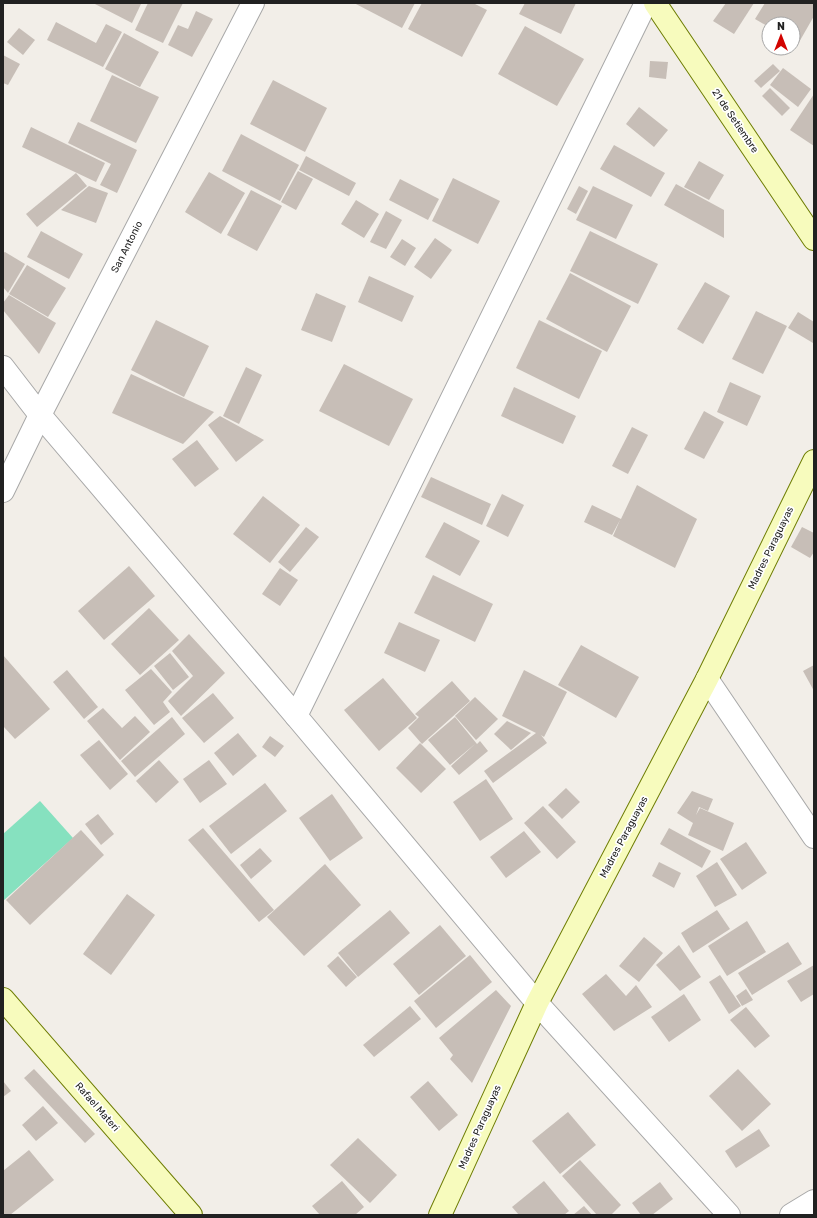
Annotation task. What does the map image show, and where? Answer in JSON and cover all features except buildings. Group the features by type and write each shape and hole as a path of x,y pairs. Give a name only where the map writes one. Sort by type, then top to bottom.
{"main road":[{"name":"21 de Setiembre","path":"655,3 814,239"},
{"name":"Madres Paraguayas","path":"440,1215 537,1003 707,679 814,461"},
{"name":"Rafael Materi","path":"3,999 191,1215"}],"street":[{"name":"San Antonio","path":"3,491 40,415 253,3"},
{"path":"296,716 646,3"},
{"path":"3,367 40,415 296,716 537,1003 729,1215"},
{"path":"707,679 814,837"},
{"path":"791,1215 814,1202"}],"green space":[{"path":"40,801 73,838 3,901 3,834"}]}
